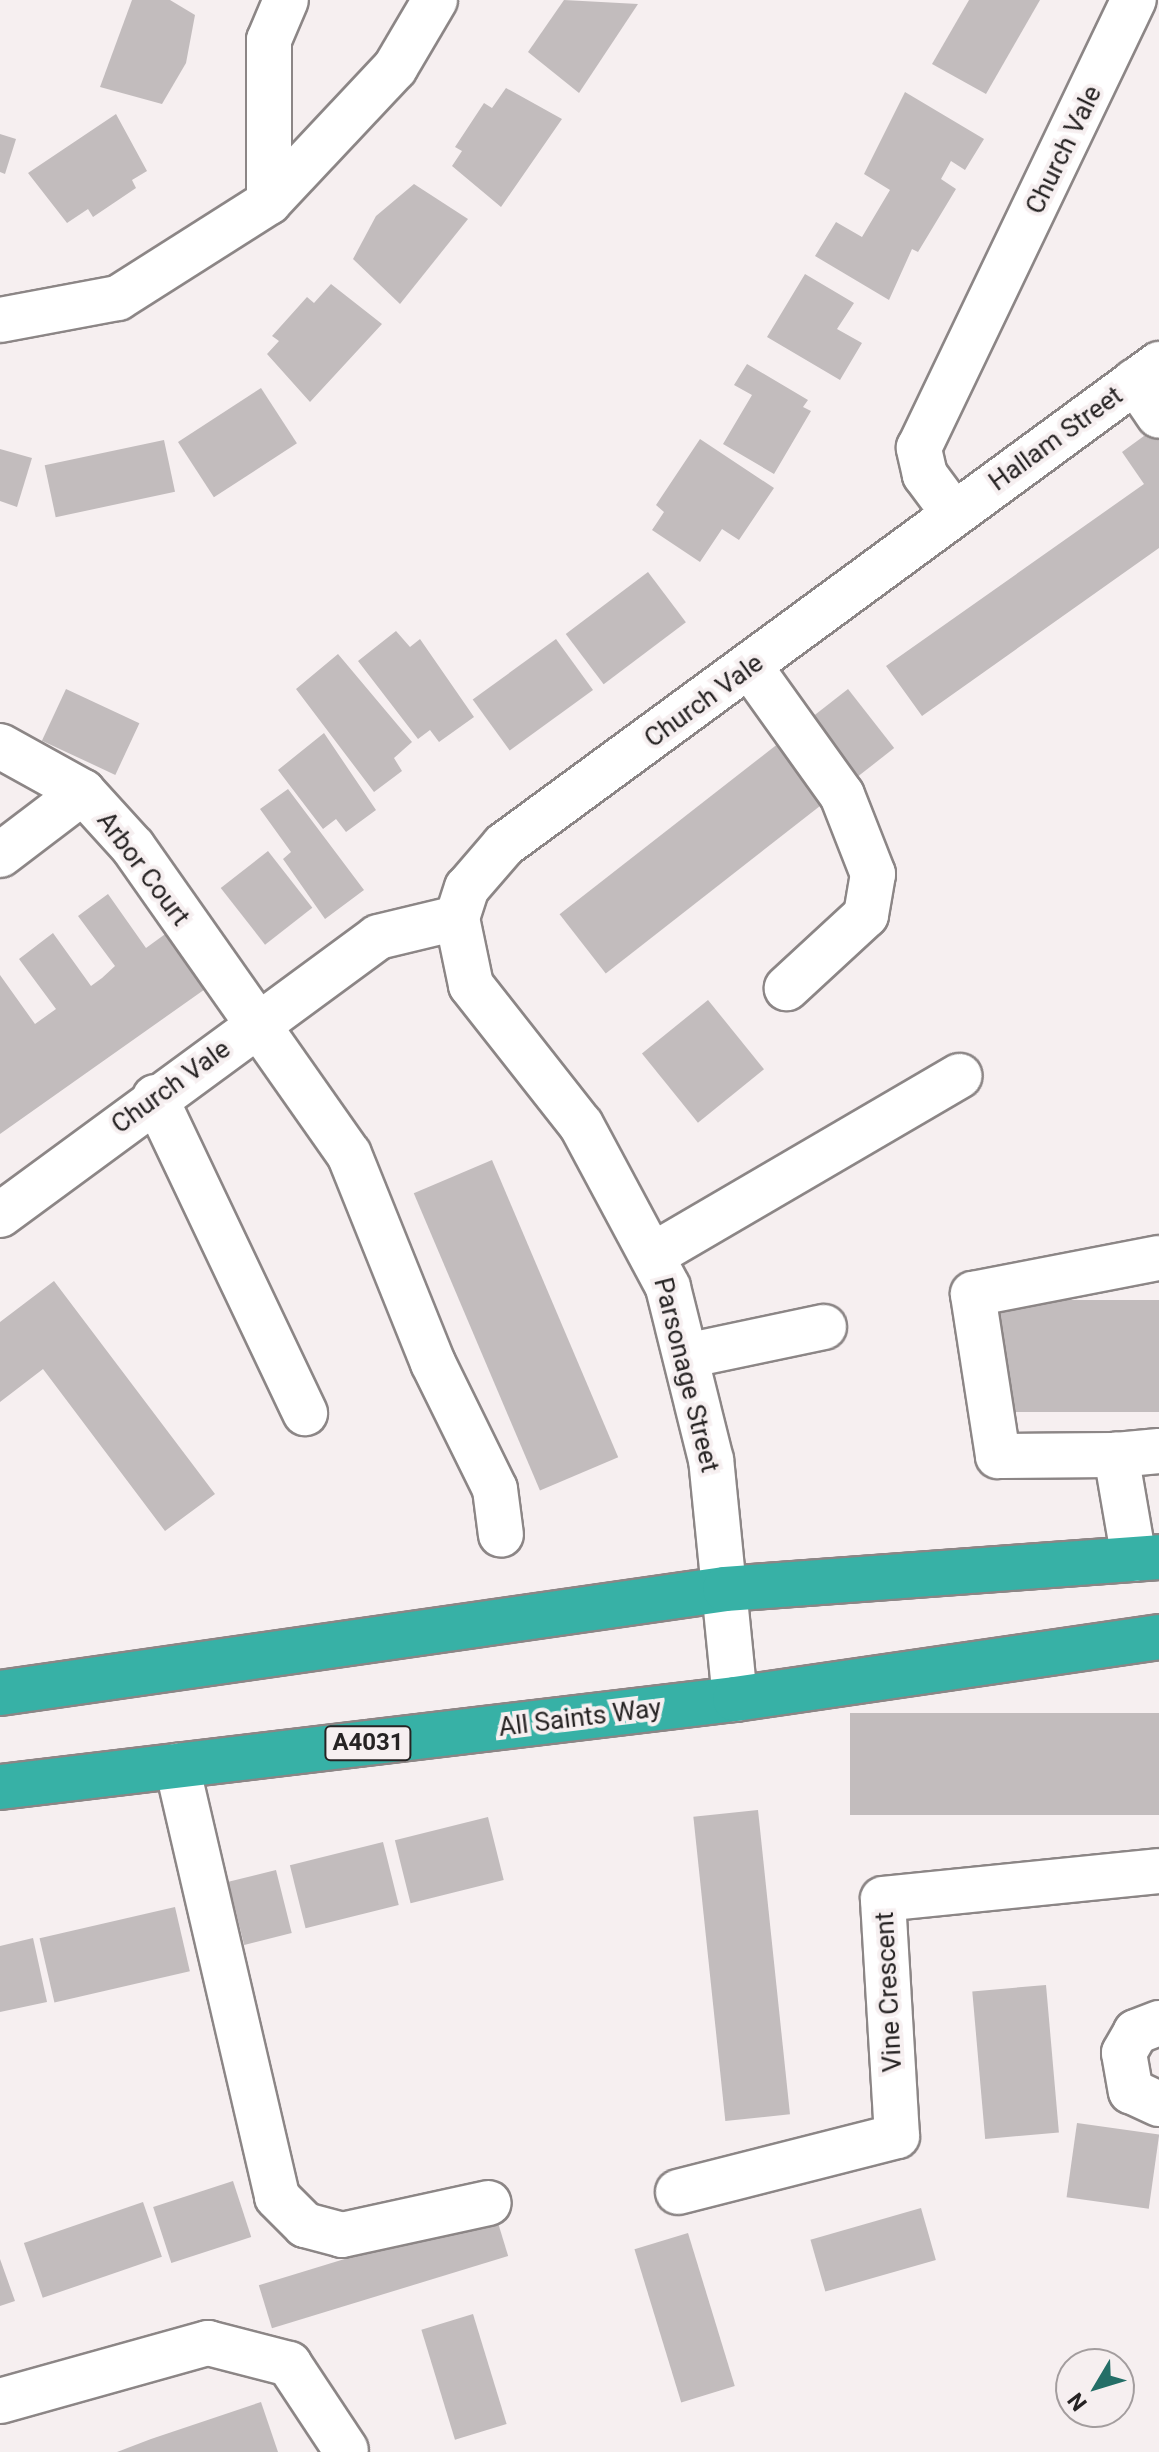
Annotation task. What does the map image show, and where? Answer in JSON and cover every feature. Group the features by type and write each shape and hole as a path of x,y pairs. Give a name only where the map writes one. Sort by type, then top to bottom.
{"highway":[{"path":"0,1693 725,1589 1146,1558"},
{"name":"All Saints Way","path":"0,1787 735,1699 1159,1637"}],"street":[{"path":"269,202 269,40 286,0"},
{"path":"0,320 118,298 269,202 395,68 435,0"},
{"name":"Church Vale","path":"0,1215 155,1097 378,937 457,918 467,888 504,845 751,668 954,514 925,475 919,448 1134,0"},
{"name":"Hallam Street","path":"954,514 1151,387"},
{"path":"751,668 842,795 873,874 866,915 787,988"},
{"name":"Arbor Court","path":"0,746 83,792 133,847 255,1026 349,1154 433,1363 495,1489 501,1535"},
{"path":"0,855 83,792"},
{"name":"Parsonage Street","path":"457,918 471,985 581,1125 653,1255 686,1356 711,1460 735,1699"},
{"path":"653,1255 959,1076"},
{"path":"155,1097 305,1413"},
{"path":"1159,1258 973,1294 998,1456 1116,1455 1159,1451"},
{"path":"686,1356 824,1327"},
{"path":"1116,1455 1146,1558"},
{"path":"177,1766 277,2197 305,2225 342,2235 489,2203"},
{"name":"Vine Crescent","path":"678,2192 897,2136 883,1899 1159,1871"},
{"path":"1159,2023 1136,2032 1124,2053 1131,2091 1159,2104"},
{"path":"0,2401 208,2343 289,2364 346,2450"}],"building":[{"path":"132,0 170,0 195,15 186,63 162,104 100,87"},
{"path":"564,0 638,4 579,93 528,52"},
{"path":"969,0 1040,0 986,94 932,64"},
{"path":"506,88 562,119 501,207 452,166 462,151 455,147 484,103 492,108"},
{"path":"905,92 984,139 965,170 951,161 941,179 956,189 918,252 912,249 889,300 815,256 836,222 862,237 890,190 864,174"},
{"path":"116,114 147,171 132,180 136,188 93,217 88,209 67,223 28,173"},
{"path":"0,134 16,139 5,174 0,172"},
{"path":"414,184 468,219 400,304 353,259 376,216"},
{"path":"805,274 854,303 837,329 862,343 840,380 767,337"},
{"path":"331,284 382,324 310,402 267,354 279,341 272,336 307,297 314,303"},
{"path":"747,364 808,400 803,407 811,411 774,474 723,444 752,395 734,385"},
{"path":"261,388 297,443 214,497 178,442"},
{"path":"1159,425 1159,548 922,716 886,666 1144,484 1122,452"},
{"path":"700,439 774,488 739,540 722,529 700,562 652,530 664,512 656,505"},
{"path":"164,440 175,492 56,517 45,465"},
{"path":"0,449 32,458 17,507 0,501"},
{"path":"648,572 686,622 604,684 566,634"},
{"path":"396,631 410,647 420,639 474,717 439,742 430,730 418,739 358,661"},
{"path":"556,639 593,690 510,751 473,700"},
{"path":"338,654 412,742 394,758 402,771 374,792 296,689"},
{"path":"66,689 139,723 115,775 42,741"},
{"path":"848,689 894,748 606,973 560,914"},
{"path":"324,733 376,810 346,832 336,819 323,829 278,770"},
{"path":"288,789 364,890 325,919 283,859 291,852 260,809"},
{"path":"268,851 312,908 265,945 221,888"},
{"path":"108,894 146,948 168,932 208,987 0,1134 0,975 35,1024 56,1009 19,959 53,933 91,986 102,978 115,966 78,916"},
{"path":"708,1000 764,1069 698,1123 642,1053"},
{"path":"492,1160 618,1457 540,1491 414,1193"},
{"path":"54,1281 215,1494 165,1531 43,1369 0,1402 0,1322"},
{"path":"992,1300 1159,1300 1159,1412 992,1412"},
{"path":"850,1713 1159,1713 1159,1815 850,1815"},
{"path":"758,1810 790,2114 725,2121 693,1817"},
{"path":"488,1817 504,1880 411,1903 395,1840"},
{"path":"383,1842 399,1905 306,1928 290,1865"},
{"path":"276,1870 292,1933 244,1945 228,1882"},
{"path":"175,1907 190,1971 54,2003 40,1938"},
{"path":"33,1938 47,2002 0,2012 0,1946"},
{"path":"1046,1985 1059,2132 985,2139 972,1991"},
{"path":"1077,2123 1159,2135 1149,2209 1067,2197"},
{"path":"233,2181 251,2237 171,2263 153,2207"},
{"path":"143,2202 162,2257 43,2298 24,2243"},
{"path":"921,2208 936,2260 825,2292 810,2240"},
{"path":"495,2213 508,2256 272,2328 259,2285"},
{"path":"688,2233 735,2386 681,2402 634,2249"},
{"path":"0,2259 15,2301 0,2306"},
{"path":"473,2314 507,2424 455,2440 421,2330"},
{"path":"261,2402 278,2452 117,2452 151,2439"}]}
